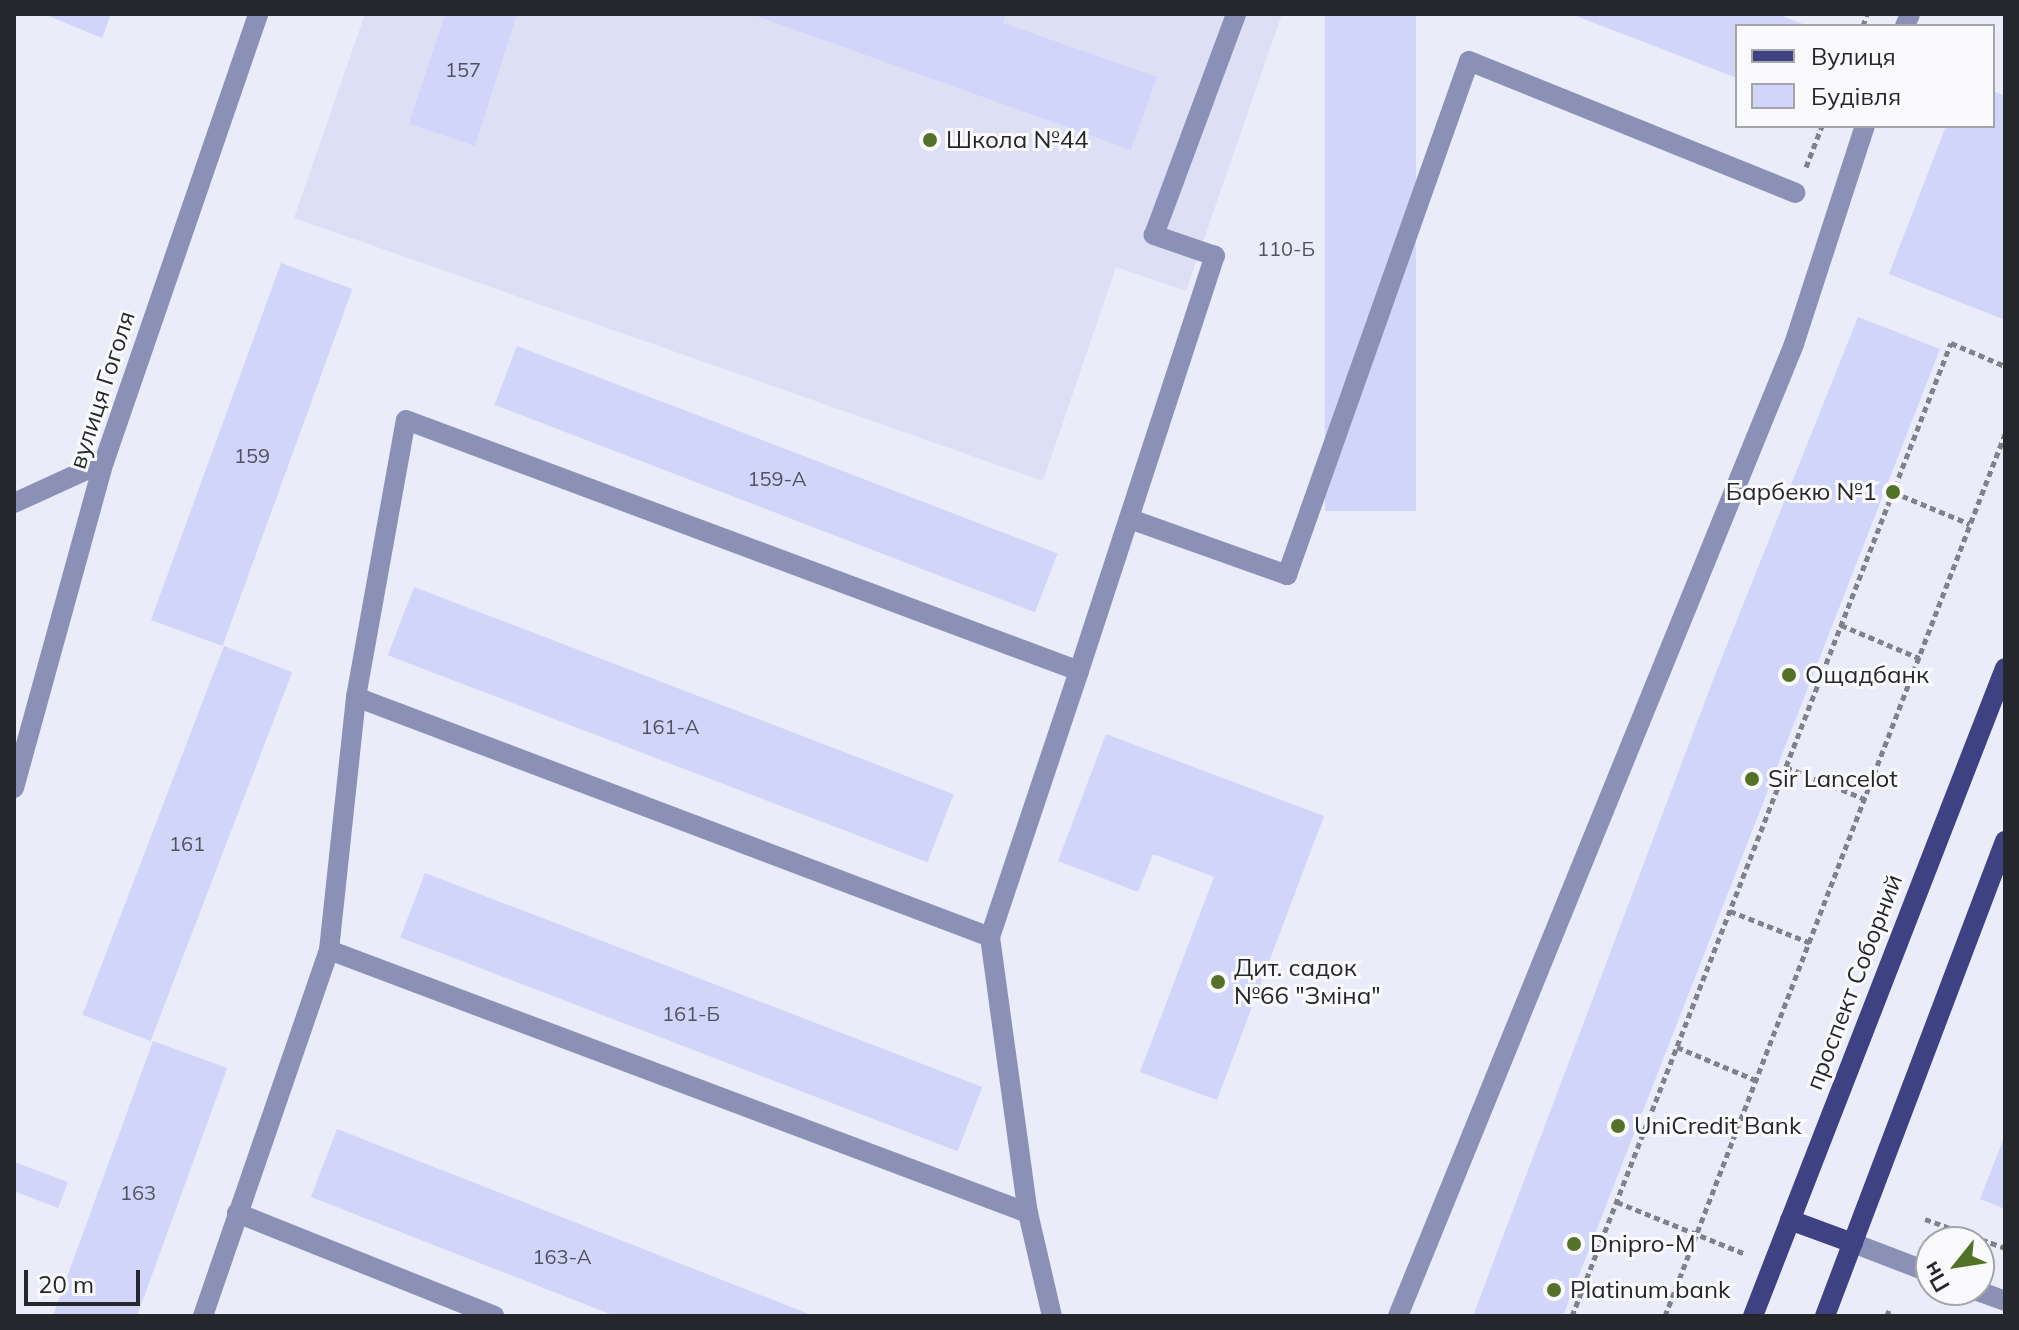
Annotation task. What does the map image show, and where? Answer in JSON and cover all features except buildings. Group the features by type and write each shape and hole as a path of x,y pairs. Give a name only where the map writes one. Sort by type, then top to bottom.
{"main road":[{"name":"проспект Соборний","path":"1753,1316 2005,668"},
{"path":"1825,1316 2005,841"},
{"path":"1790,1220 1853,1243"}],"street":[{"name":"вулиця Гоголя","path":"14,788 104,462 258,14"},
{"path":"1052,1316 1028,1213 990,937 1215,256 1154,235 1236,14"},
{"path":"1130,519 1287,575 1469,61 1795,193"},
{"path":"1398,1316 1794,344 1864,128"},
{"path":"203,1316 329,950 356,697 406,420 1079,671"},
{"path":"14,503 104,462"},
{"path":"356,697 990,937"},
{"path":"329,950 1028,1213"},
{"path":"237,1213 494,1316"},
{"path":"1853,1243 1915,1267"}],"path":[{"path":"1795,193 1821,128"},
{"path":"1572,1316 1951,343 2005,366"},
{"path":"1665,1316 2005,434"},
{"path":"1893,492 1970,524"},
{"path":"1841,625 1919,658"},
{"path":"1786,767 1865,799"},
{"path":"1730,911 1811,943"},
{"path":"1677,1047 1758,1081"},
{"path":"1617,1202 1773,1264"},
{"path":"1925,1219 2005,1248"}],"shaded area":[{"name":"Школа №44","path":"365,14 1282,14 1186,291 1116,267 1043,481 294,218"}],"place":[{"name":"Школа №44","path":"930,140"},
{"name":"Барбекю №1","path":"1893,492"},
{"name":"Ощадбанк","path":"1789,675"},
{"name":"Sir Lancelot","path":"1752,779"},
{"name":"Дит. садок №66 \"Зміна\"","path":"1218,982"},
{"name":"UniCredit Bank","path":"1618,1126"},
{"name":"Dnipro-M","path":"1574,1244"},
{"name":"Platinum bank","path":"1554,1290"}]}
